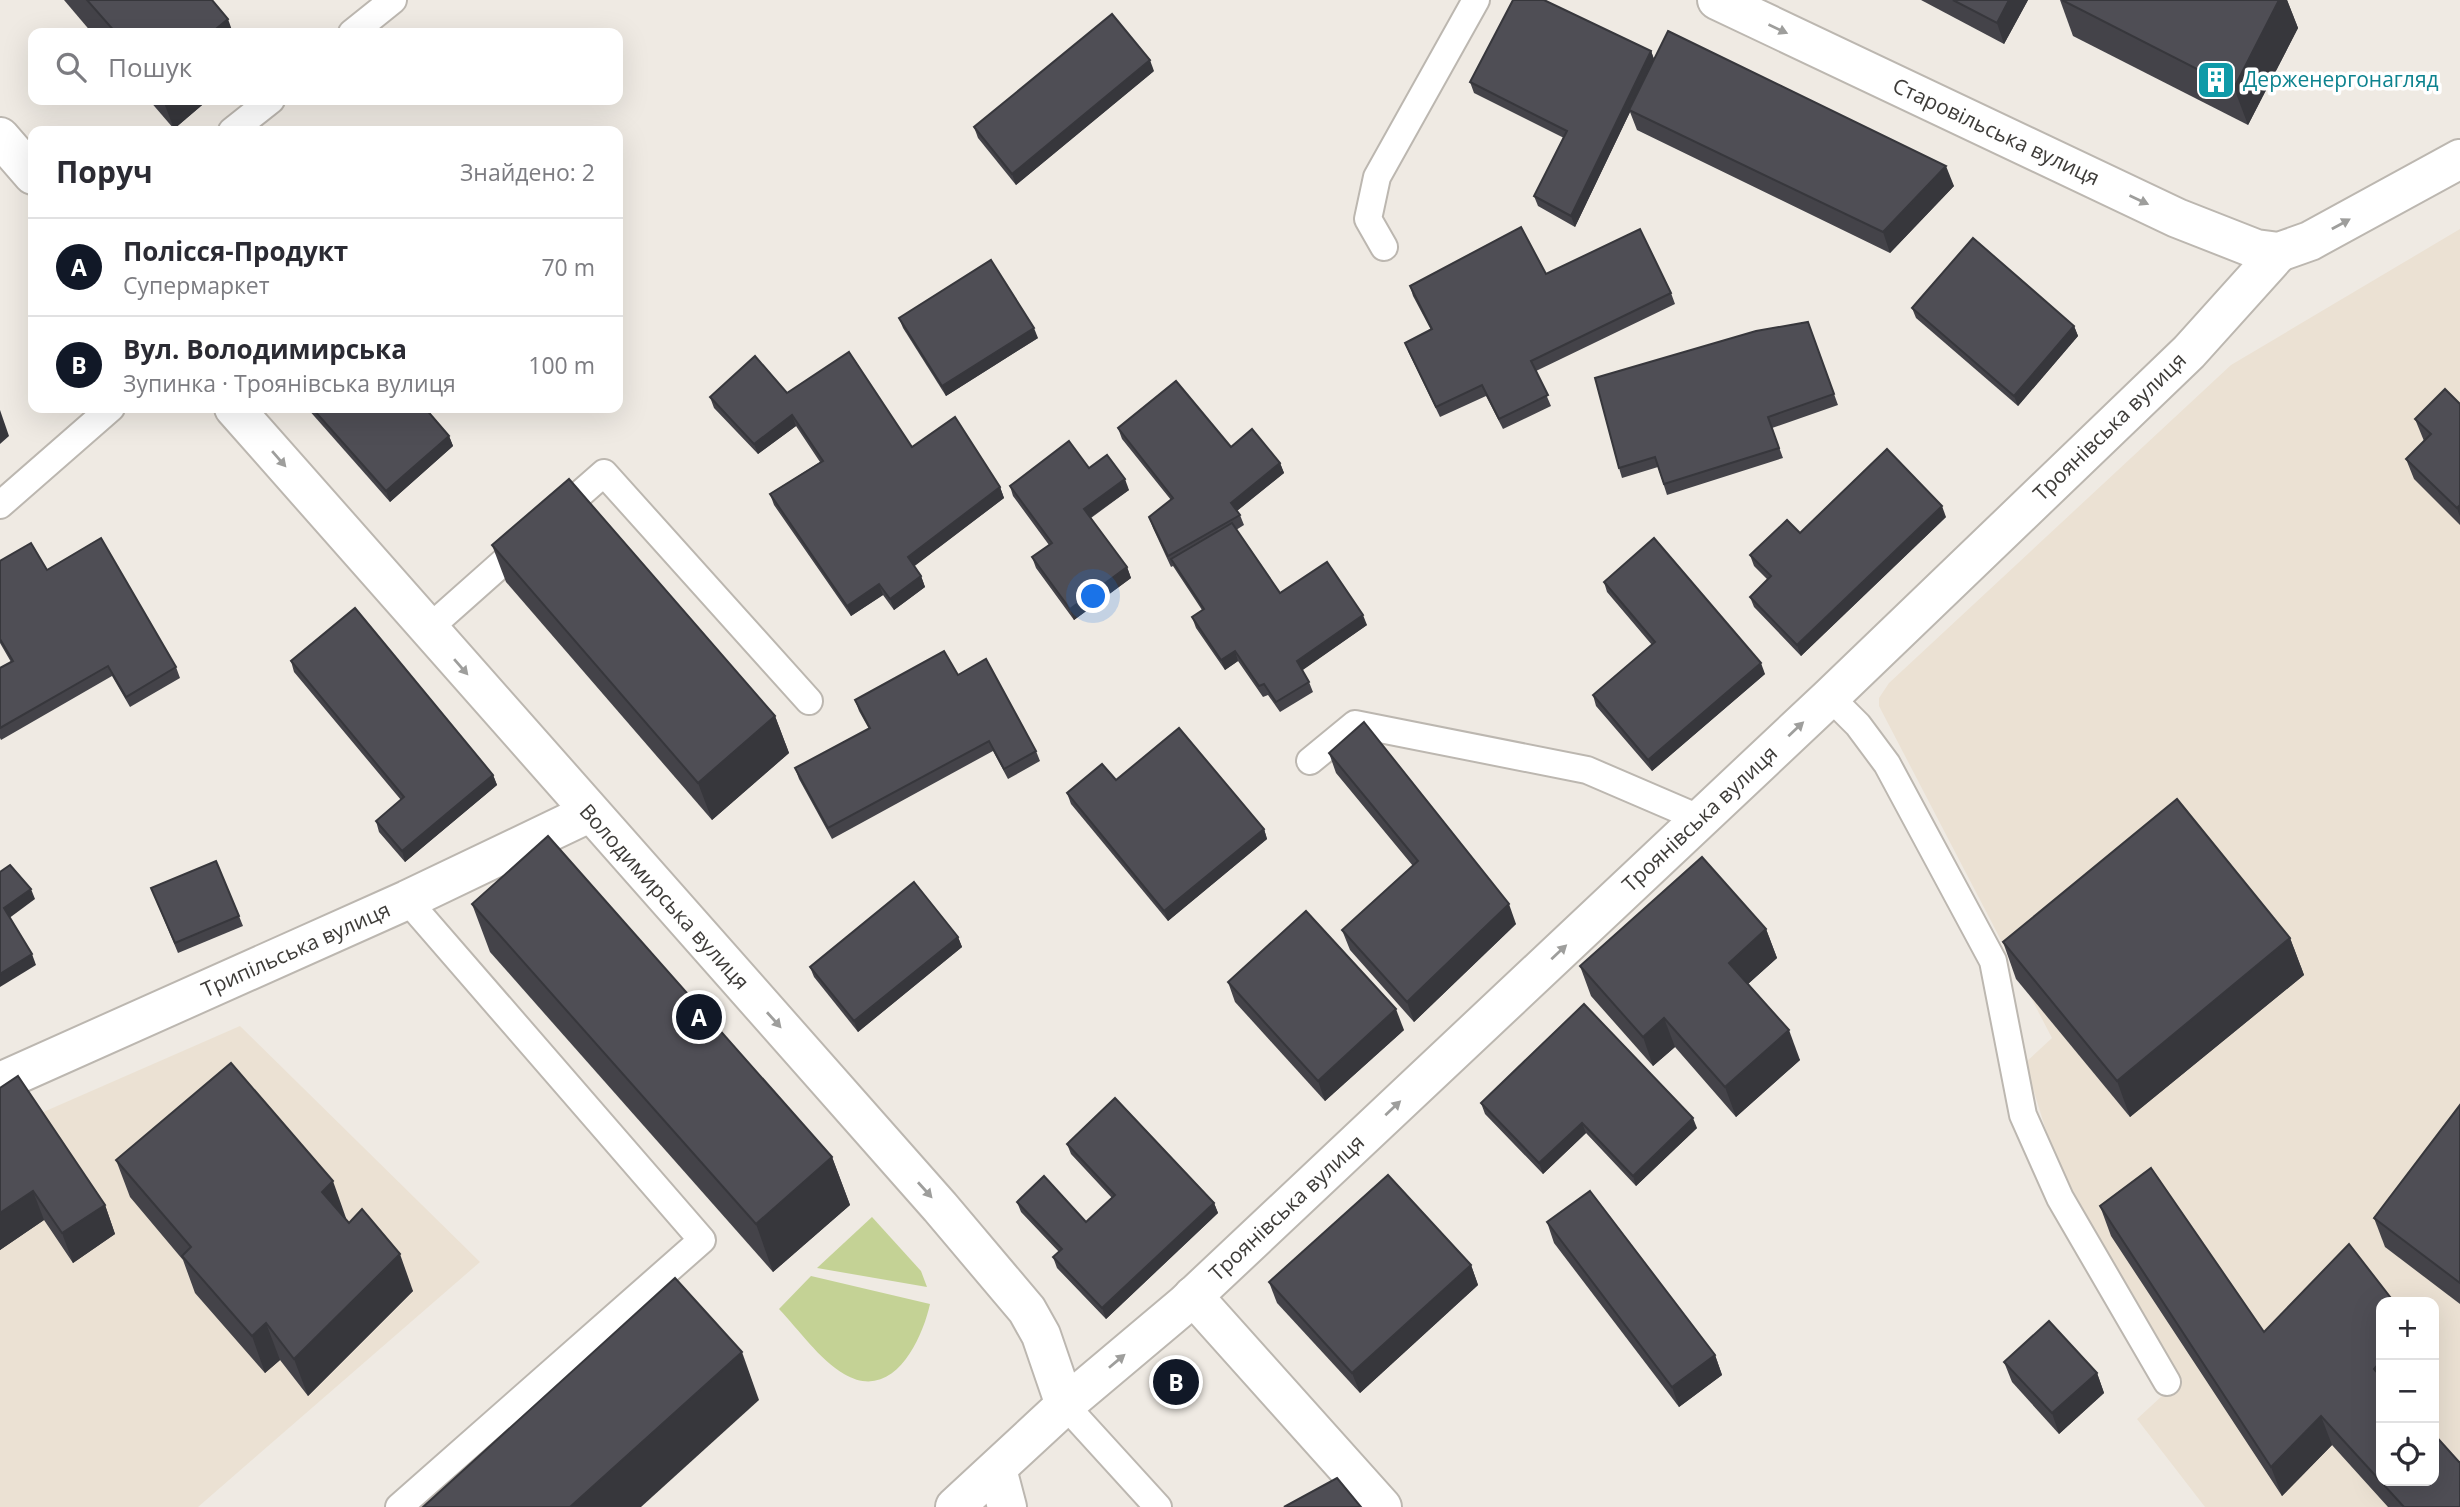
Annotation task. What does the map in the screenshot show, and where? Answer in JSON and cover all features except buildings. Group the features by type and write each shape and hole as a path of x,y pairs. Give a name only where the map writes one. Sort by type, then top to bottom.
{"street":[{"name":"Старовільська вулиця","path":"1717,0 2178,218 2256,249 2279,252"},
{"path":"0,137 28,170"},
{"name":"Троянівська вулиця","path":"955,1507 1065,1405 1193,1296 1830,697 2189,352 2279,252 2310,242 2460,159"},
{"name":"Володимирська вулиця","path":"238,413 589,813 940,1207 1027,1310 1041,1335 1065,1405"},
{"name":"Трипільська вулиця","path":"0,1082 407,900 589,813"},
{"path":"1193,1296 1382,1507"},
{"path":"996,1469 1007,1507"}],"lane":[{"path":"358,28 393,0"},
{"path":"1384,247 1368,219 1377,177 1476,0"},
{"path":"238,126 265,105"},
{"path":"0,505 105,413"},
{"path":"428,629 604,473 809,701"},
{"path":"1830,697 1858,725 1887,764 1993,961 2023,1115 2060,1199 2167,1382"},
{"path":"1310,761 1355,724 1587,770 1701,819"},
{"path":"399,1507 702,1240 407,900"},
{"path":"1065,1405 1158,1507"}],"shaded area":[{"path":"2460,229 2460,1507 2205,1507 2137,1419 2176,1383 2068,1201 2025,1063 2052,1038 1879,706 1879,698 1889,683 2231,365"},
{"path":"240,1026 480,1262 198,1507 0,1507 0,1131"}],"green space":[{"path":"872,1217 921,1271 927,1287 817,1268"},
{"path":"811,1276 930,1304 912,1350 891,1374 877,1380 861,1381 844,1374 810,1344 779,1309"}],"place":[{"name":"Держенергонагляд","path":"2216,80"},
{"name":"Полісся-Продукт","path":"699,1017"},
{"name":"Вул. Володимирська","path":"1176,1382"}]}
